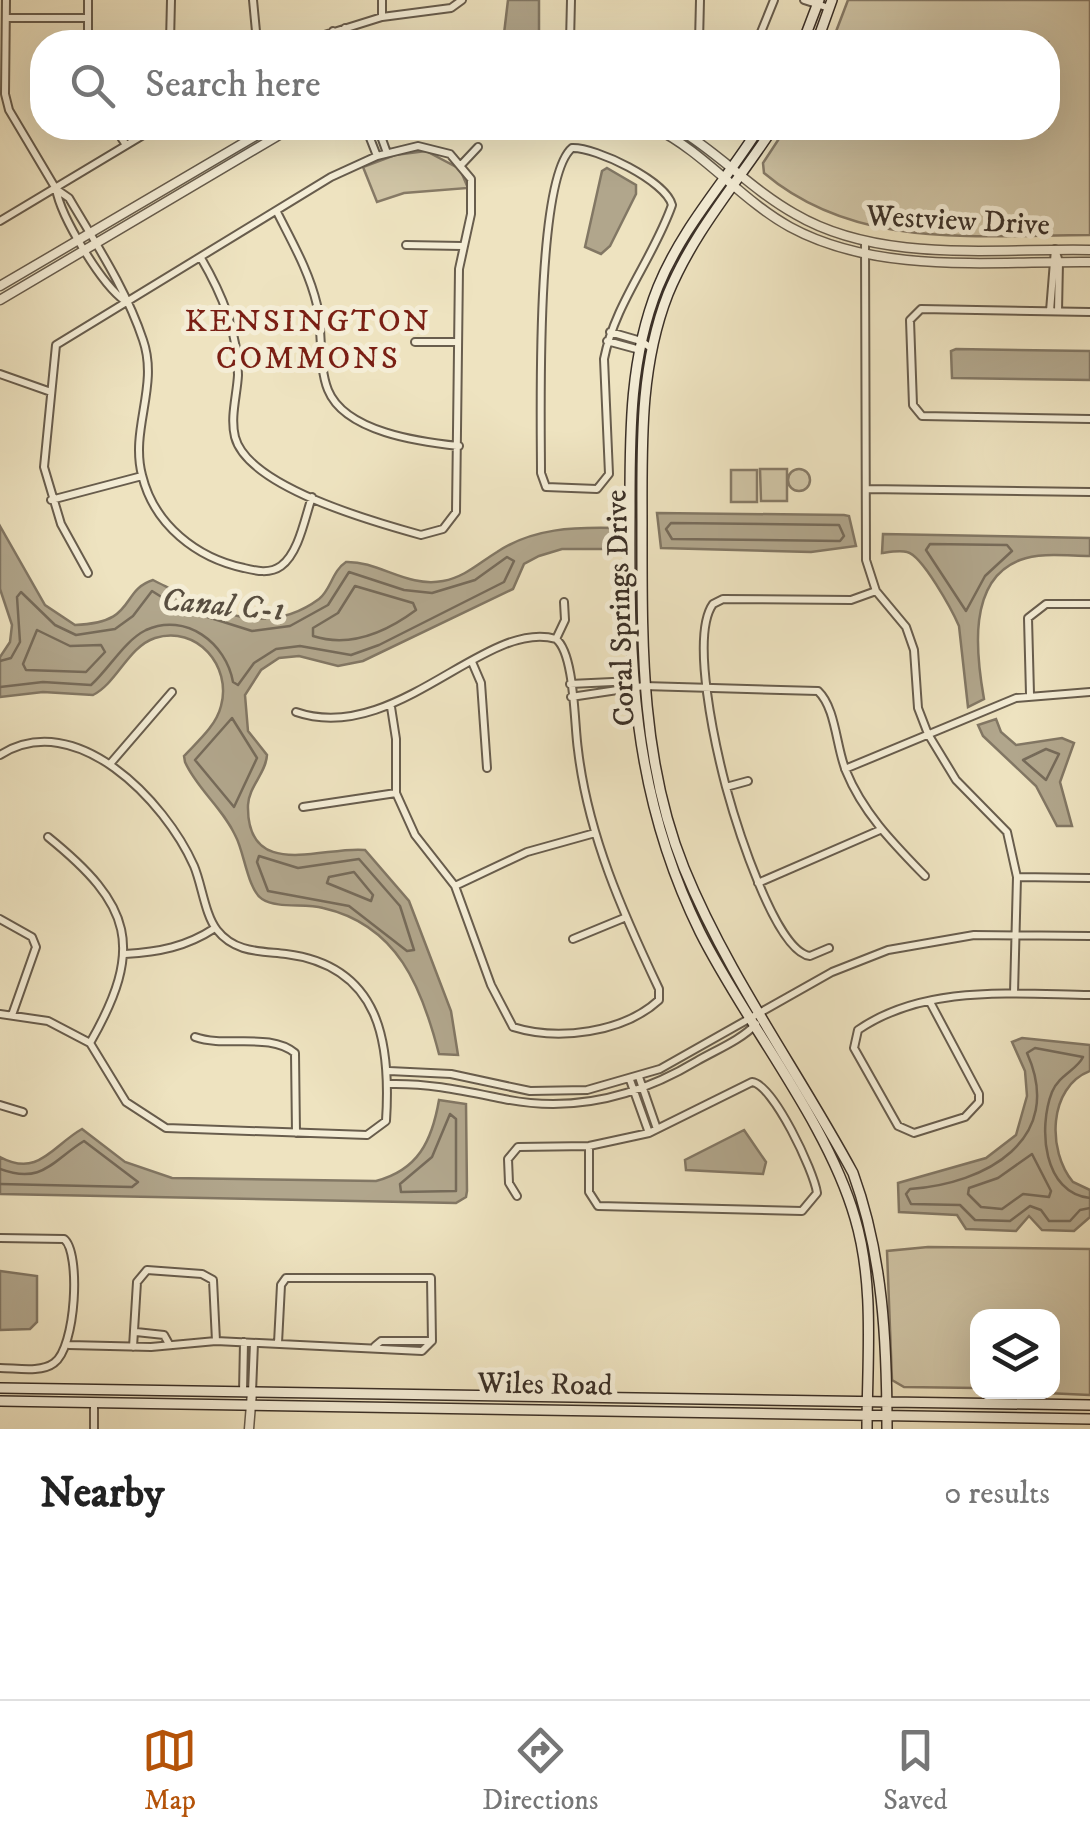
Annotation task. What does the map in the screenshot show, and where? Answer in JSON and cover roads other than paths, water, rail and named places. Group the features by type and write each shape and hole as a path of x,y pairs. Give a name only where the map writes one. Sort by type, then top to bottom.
{"main road":[{"path":"808,30 819,2"},
{"path":"821,30 831,4"},
{"name":"Coral Springs Drive","path":"752,140 731,185 686,256 651,348 642,428 644,686 661,792 683,866 711,928 853,1173 872,1232 887,1429"},
{"name":"Coral Springs Drive","path":"762,140 735,170 722,178 674,250 640,345 630,428 631,686 650,795 671,868 747,1018 840,1176 859,1235 868,1312 867,1429"},
{"path":"859,1235 872,1232"},
{"name":"Wiles Road","path":"0,1388 1090,1405"},
{"path":"94,1402 111,1390"},
{"name":"Wiles Road","path":"0,1401 1090,1419"}],"street":[{"path":"6,0 9,110 87,251 114,294 126,302"},
{"path":"88,0 88,30"},
{"path":"170,30 171,0"},
{"path":"252,0 255,30"},
{"path":"382,0 382,17"},
{"path":"570,30 571,0"},
{"path":"699,30 700,0"},
{"path":"762,30 774,0"},
{"path":"804,0 831,4"},
{"path":"337,30 461,2"},
{"path":"6,18 88,18"},
{"path":"122,140 126,146"},
{"path":"0,221 136,140"},
{"path":"0,286 249,140"},
{"path":"0,300 271,140"},
{"path":"371,140 377,156"},
{"path":"382,140 387,153"},
{"name":"Westview Drive","path":"670,140 786,225 830,246 865,254 1090,262"},
{"name":"Westview Drive","path":"694,140 797,216 834,234 909,247 1090,250"},
{"path":"462,164 478,147"},
{"path":"88,573 52,500 44,440 56,345 277,212 387,153 434,148 462,164 473,194 462,246 456,512 443,529 421,534 271,480 243,455 234,419 236,347 218,286 201,258"},
{"path":"572,148 612,158 672,201 650,258 609,337 606,481 597,490 546,487 540,473 540,294 560,176 565,154 572,148"},
{"path":"56,189 69,198 123,289 150,362 140,434 142,476 162,517 179,537 221,562 265,572 282,566 294,549 312,497"},
{"path":"277,212 306,268 316,300 325,378 336,404 358,419 410,438 459,446"},
{"path":"865,241 866,560 876,591 910,638 918,708 928,734 956,780 1006,832 1017,877 1014,993"},
{"path":"406,244 462,246"},
{"path":"1054,311 1055,249"},
{"path":"1090,312 921,309 914,313 916,412 922,416 1090,419"},
{"path":"609,337 651,348"},
{"path":"416,342 458,342"},
{"path":"0,374 52,392"},
{"path":"52,500 142,476"},
{"path":"866,489 1090,492"},
{"path":"829,948 810,956 794,949 758,883 726,787 708,686 704,622 712,604 723,599 851,600 876,591"},
{"path":"556,640 565,620 564,602"},
{"path":"1030,694 1028,618 1046,604 1090,604"},
{"path":"296,712 338,716 391,706 472,662 537,635 556,640 568,658 595,833 624,918 659,989 659,1000 629,1019 602,1028 549,1034 513,1027 491,985 455,886 416,835 396,794 396,739 391,706"},
{"path":"472,662 480,683 487,768"},
{"path":"570,684 818,690 828,705 845,769 880,830 925,876"},
{"path":"571,697 631,686"},
{"path":"110,764 172,692"},
{"path":"845,769 1030,694 1090,692"},
{"path":"0,756 11,748 52,742 72,744 110,764 178,837 206,894 214,928 243,949 310,959 354,985 380,1025 389,1071 386,1121 367,1135 166,1128 126,1102 90,1043 48,1021 0,1014"},
{"path":"726,787 748,780"},
{"path":"302,807 396,794"},
{"path":"758,883 880,830"},
{"path":"455,886 527,852 595,833"},
{"path":"48,837 101,883 114,905 125,954 117,988 90,1043"},
{"path":"1017,877 1090,878"},
{"path":"573,939 624,918"},
{"path":"0,919 32,937 36,946 12,1014"},
{"path":"125,954 159,952 194,942 214,928"},
{"path":"389,1071 451,1074 558,1093 630,1080 747,1018 761,1016 832,972 888,950 938,940 1090,936"},
{"path":"930,1002 979,1094 979,1102 964,1117 914,1133 904,1131 854,1048 854,1039 872,1021 930,1002 966,994 1090,995"},
{"path":"389,1084 448,1085 502,1099 558,1105 634,1092 753,1028 761,1016"},
{"path":"195,1038 210,1042 279,1043 295,1053 296,1134"},
{"path":"640,1077 653,1131"},
{"path":"630,1080 653,1131"},
{"path":"517,1196 508,1183 508,1159 518,1147 589,1146 653,1131 742,1086 760,1082 809,1166 815,1180 813,1201 802,1211 598,1206 589,1192 589,1146"},
{"path":"0,1105 24,1112"},
{"path":"0,1238 64,1239 70,1243 69,1345"},
{"path":"132,1347 140,1274 146,1270 202,1274 213,1280 217,1288 216,1342"},
{"path":"0,1368 45,1368 69,1345 132,1347 254,1342 278,1343 374,1346 380,1341 432,1341 431,1278 286,1278 281,1285 278,1343"},
{"path":"136,1332 164,1335 169,1344"},
{"path":"244,1342 249,1429"},
{"path":"248,1392 254,1342"},
{"path":"94,1402 94,1429"}],"water":[{"path":"508,0 539,0 539,30 504,30"},
{"path":"607,168 636,185 636,194 610,246 601,254 585,247 602,171"},
{"path":"951,351 1090,351 1090,380 952,378"},
{"path":"657,513 844,515 849,516 856,546 811,552 661,548"},
{"path":"0,526 45,605 75,625 109,619 135,591 153,580 214,609 256,619 277,618 319,599 346,562 417,581 443,581 465,573 525,538 569,529 616,528 616,549 562,549 539,556 524,564 513,589 363,661 338,666 299,656 279,658 261,670 245,695 248,731 267,755 249,798 251,829 260,844 274,852 291,855 365,850 409,901 451,1011 458,1055 439,1054 415,983 388,944 370,929 349,916 323,908 276,904 257,894 231,827 185,762 184,756 215,720 223,691 216,663 197,643 170,636 155,638 137,649 93,695 43,692 0,697 0,657 10,642 12,625 0,589"},
{"path":"883,534 1090,538 1090,556 1046,555 1020,560 1003,570 991,584 979,620 984,699 968,707 959,626 936,584 913,555 901,551 882,553"},
{"path":"996,719 1001,732 1016,745 1062,738 1074,743 1060,782 1072,826 1057,826 1036,786 983,736 978,725"},
{"path":"1022,1038 1090,1045 1090,1071 1066,1091 1059,1105 1056,1137 1059,1154 1073,1182 1090,1190 1090,1217 1074,1231 1042,1230 1029,1216 1016,1231 966,1229 957,1215 899,1212 898,1183 986,1158 1016,1135 1027,1096 1025,1071 1012,1042"},
{"path":"439,1100 466,1104 467,1191 466,1197 456,1203 0,1194 0,1157 25,1164 35,1162 82,1129 125,1162 172,1178 376,1181 403,1169 421,1152"},
{"path":"744,1130 766,1162 763,1174 686,1170 685,1160"},
{"path":"0,1271 37,1276 37,1322 30,1329 0,1330"}],"district":[{"name":"KENSINGTON COMMONS","path":"308,340"}],"water label":[{"name":"Canal C-1","path":"223,606"}]}
